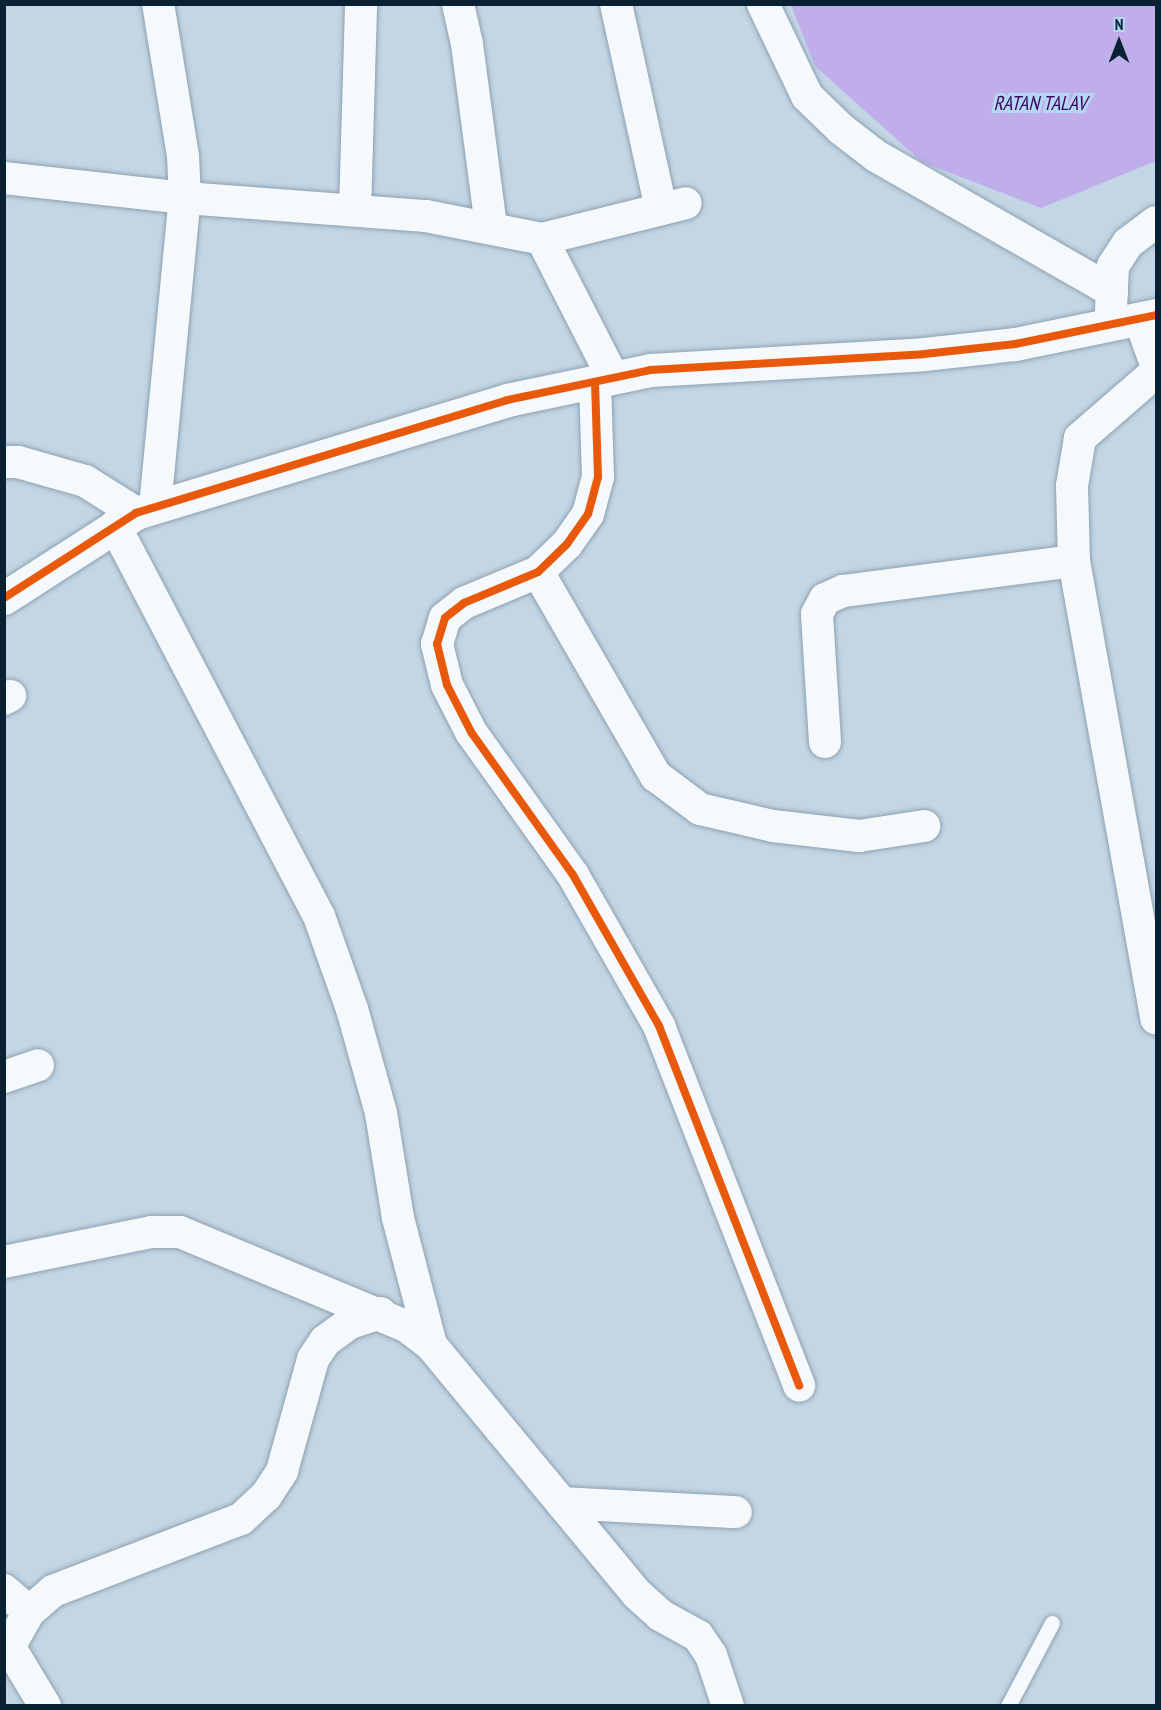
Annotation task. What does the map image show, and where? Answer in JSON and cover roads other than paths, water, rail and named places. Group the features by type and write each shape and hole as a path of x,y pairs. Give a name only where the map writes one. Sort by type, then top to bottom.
{"street":[{"path":"135,516 185,198 183,156 158,4"},
{"path":"355,210 361,4"},
{"path":"458,4 467,44 491,227"},
{"path":"4,178 185,198 355,210 491,227 542,239 673,206 616,4"},
{"path":"763,4 807,96 841,129 876,156 1112,291 1136,320 1156,364"},
{"path":"1112,291 1113,266 1128,243 1156,222"},
{"path":"542,239 604,380 598,477 588,514 567,544 538,572 464,603 445,618 437,644 447,685 471,732 573,874 659,1026 799,1386"},
{"path":"4,598 135,516 507,400 650,370 924,354 1015,344 1136,320"},
{"path":"1156,372 1080,438 1072,486 1074,561 1156,1019"},
{"path":"4,462 18,462 85,481 135,516 319,916 352,1009 381,1113 398,1218 431,1345"},
{"path":"825,742 817,614 825,599 843,591 1074,561"},
{"path":"538,572 656,776 700,809 773,826 859,836 924,826"},
{"path":"4,1077 38,1065"},
{"path":"4,1262 152,1232 180,1232 380,1313 431,1345 637,1594 660,1615 698,1636 711,1655 728,1706"},
{"path":"45,1706 7,1651 29,1612 53,1592 241,1519 266,1496 282,1471 313,1359 325,1341 350,1323 380,1313"},
{"path":"562,1503 736,1512"},
{"path":"4,1590 29,1612"}],"lane":[{"path":"1008,1706 1052,1623"}],"water":[{"name":"RATAN TALAV","path":"791,5 1156,5 1156,161 1041,208 922,162 815,66"}]}
